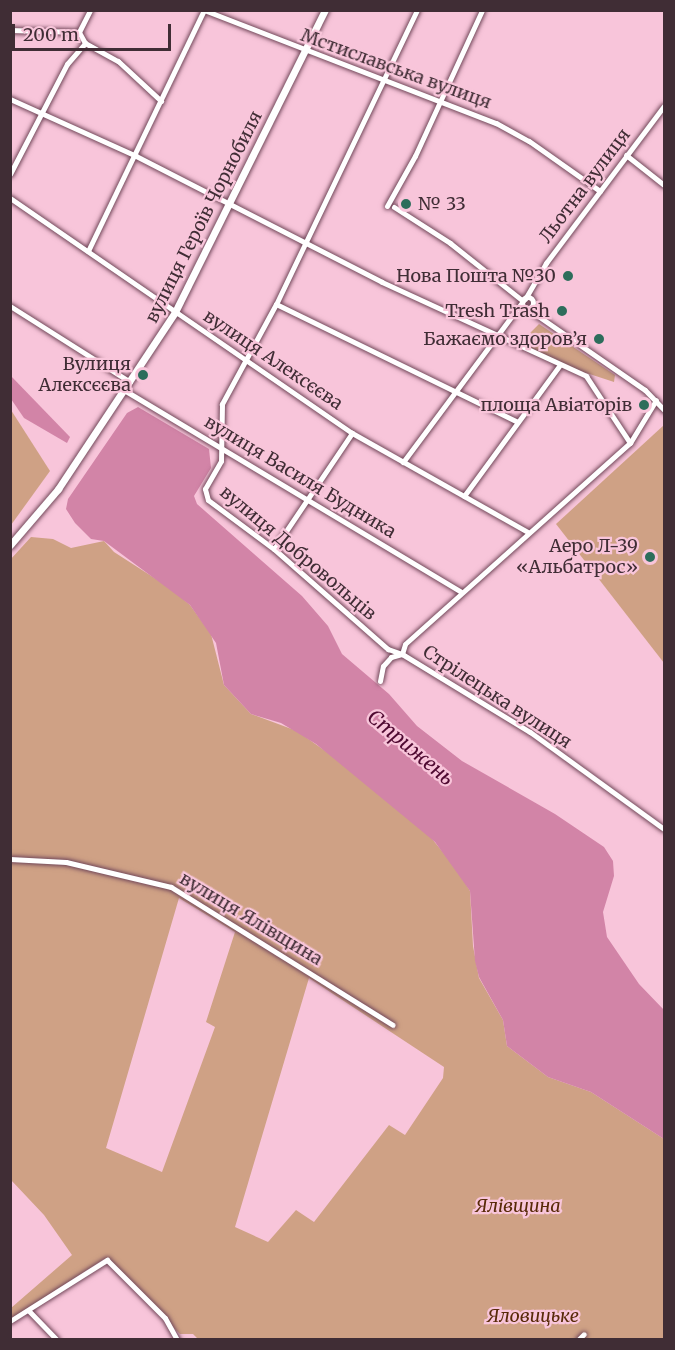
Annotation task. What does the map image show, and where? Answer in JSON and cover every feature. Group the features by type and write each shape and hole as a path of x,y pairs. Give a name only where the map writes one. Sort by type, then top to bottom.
{"main road":[{"name":"вулиця Героїв Чорнобиля","path":"10,545 58,489 175,312 325,10"}],"street":[{"path":"79,32 90,10"},
{"name":"вулиця Добровольців","path":"402,654 388,650 274,549 208,500 205,489 221,461 218,446 222,404 276,304 417,10"},
{"path":"482,10 391,206 450,243 524,300 534,302 528,309"},
{"path":"88,251 136,156 204,11"},
{"name":"Мстиславська вулиця","path":"204,11 305,52 384,77 441,100 529,141 600,191"},
{"path":"10,30 79,32"},
{"path":"79,32 85,43 118,61 161,101"},
{"path":"10,174 68,64 85,43"},
{"path":"10,99 136,156 304,243 559,366 586,376 630,443"},
{"name":"Льотна вулиця","path":"403,462 534,287 546,263 664,106"},
{"path":"626,155 664,185"},
{"name":"вулиця Алексєєва","path":"10,198 352,432 528,532"},
{"name":"Льотна вулиця","path":"534,287 534,302 538,314"},
{"path":"524,300 528,309"},
{"path":"276,304 518,422"},
{"path":"10,306 130,382"},
{"path":"516,311 528,309 538,314 656,400 664,410"},
{"path":"464,496 559,366"},
{"name":"вулиця Василя Будника","path":"124,390 460,591"},
{"name":"Стрілецька вулиця","path":"402,654 405,644 460,591 630,443 656,400"},
{"path":"274,549 352,432"},
{"name":"Стрілецька вулиця","path":"380,681 383,666 391,657 402,654 530,732 664,829"},
{"name":"вулиця Ялівщина","path":"10,859 66,862 171,887 393,1025"},
{"path":"10,1321 107,1260 165,1318 177,1340"},
{"path":"29,1311 57,1340"},
{"path":"578,1340 584,1334"}],"green space":[{"path":"539,324 615,375 614,382 559,364 512,340 518,335 524,339"},
{"path":"11,410 50,471 10,525"},
{"path":"664,425 664,663 556,524"},
{"name":"Ялівщина","path":"31,537 53,539 71,548 104,541 114,552 170,588 190,605 211,634 224,685 251,714 297,731 338,760 424,829 459,872 470,891 473,946 479,978 503,1020 507,1046 548,1077 591,1092 664,1139 664,1339 198,1339 193,1334 180,1334 104,1259 11,1319 11,1308 72,1255 44,1215 11,1180 10,560","holes":["179,898 235,932 206,1022 215,1027 162,1172 106,1148","309,978 444,1067 443,1078 405,1135 389,1125 314,1222 296,1210 268,1242 235,1227"]}],"water":[{"path":"10,375 70,437 67,443 24,418 11,399"},
{"name":"Стрижень","path":"138,407 209,449 211,468 194,496 197,504 302,596 328,626 342,654 389,694 417,726 462,761 555,814 604,847 613,861 614,876 603,912 607,937 639,984 664,1010 664,1139 591,1092 548,1077 507,1046 503,1020 479,977 475,961 470,891 435,842 316,744 281,723 251,714 224,685 216,643 190,605 104,541 91,539 75,523 66,509 68,499 127,413"}],"place":[{"name":"№ 33","path":"406,204"},
{"name":"Нова Пошта №30","path":"568,276"},
{"name":"Tresh Trash","path":"562,311"},
{"name":"Бажаємо здоров’я","path":"599,339"},
{"name":"Вулиця Алексєєва","path":"143,375"},
{"name":"площа Авіаторів","path":"644,405"},
{"name":"Аеро Л-39 «Альбатрос»","path":"650,557"}],"park label":[{"name":"Яловицьке","path":"533,1316"}]}
